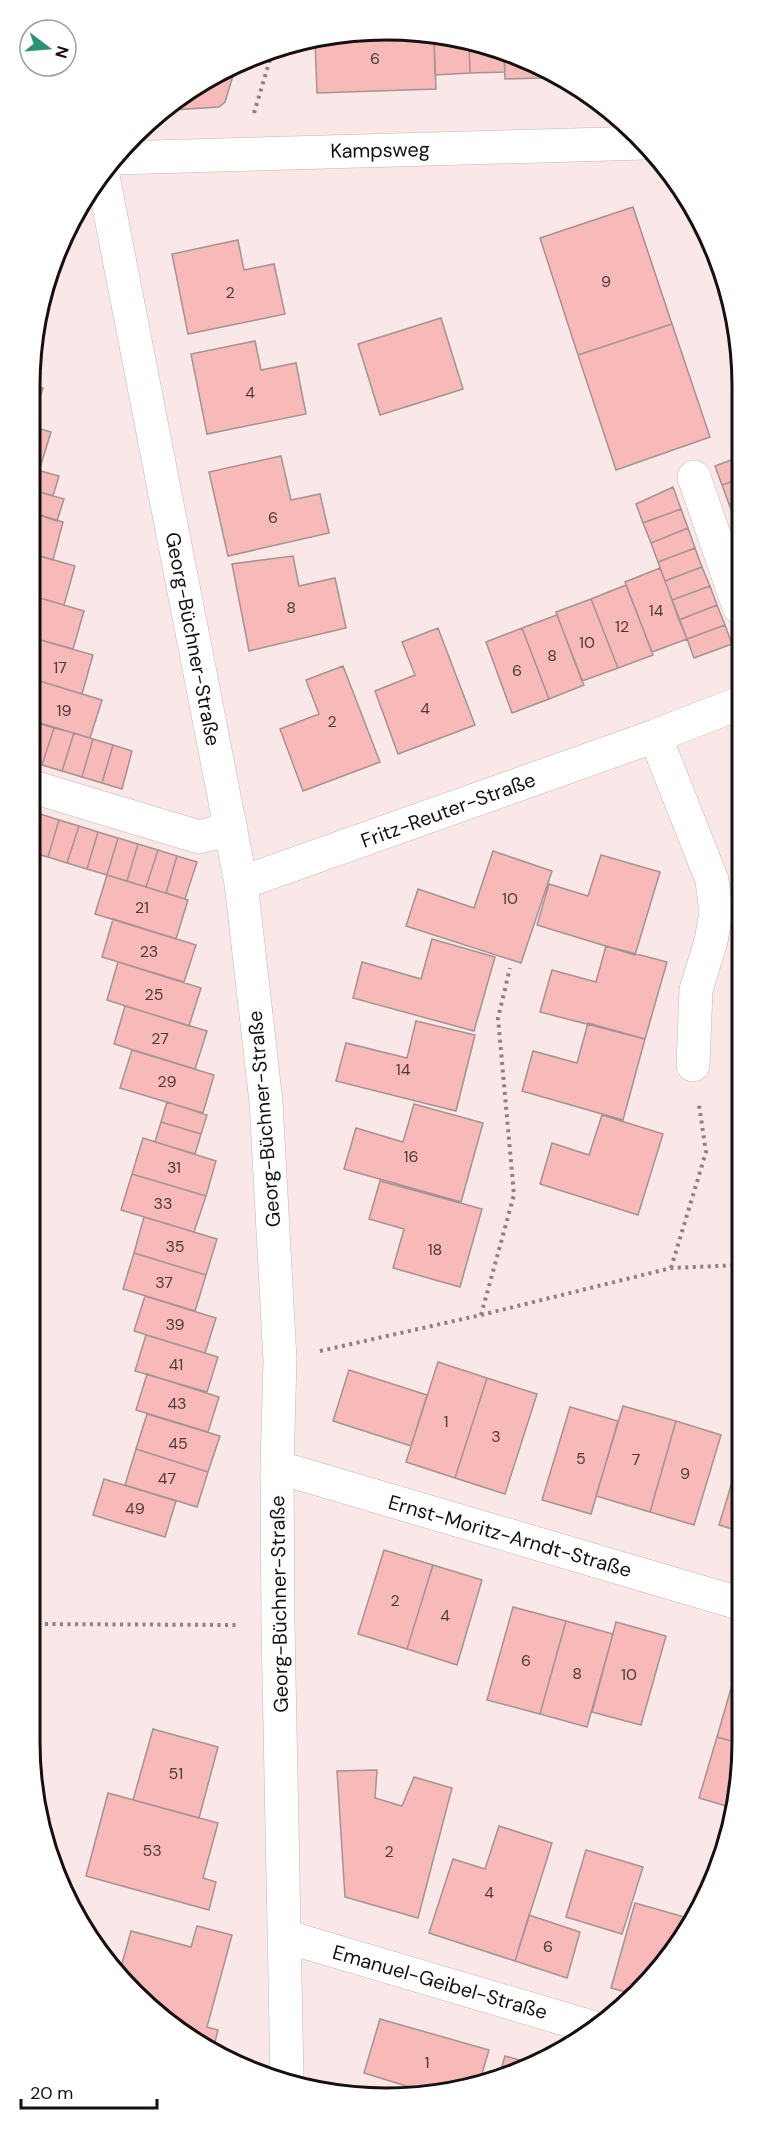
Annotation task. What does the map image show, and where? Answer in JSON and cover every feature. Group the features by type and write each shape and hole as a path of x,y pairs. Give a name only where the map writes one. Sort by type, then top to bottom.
{"street":[{"name":"Kampsweg","path":"126,158 631,143"},
{"name":"Georg-Büchner-Straße","path":"105,186 241,883 266,1102 280,1360 278,1625 287,2074"},
{"path":"694,477 732,584"},
{"name":"Fritz-Reuter-Straße","path":"241,883 655,736 732,706"},
{"path":"655,736 712,880 716,912 711,941 696,990 693,1065"},
{"path":"41,789 199,837 231,829"},
{"name":"Ernst-Moritz-Arndt-Straße","path":"278,1467 732,1601"},
{"name":"Emanuel-Geibel-Straße","path":"284,1936 585,2025"}],"path":[{"path":"243,154 270,61"},
{"path":"481,1315 514,1195 498,1018 510,968"},
{"path":"671,1268 706,1152 693,1065"},
{"path":"280,1360 481,1315 671,1268 732,1265"},
{"path":"41,1624 278,1625"}],"building":[{"path":"386,40 434,44 436,89 317,93 315,48 341,43"},
{"path":"434,44 469,51 470,73 435,75"},
{"path":"469,51 504,62 505,72 470,73"},
{"path":"504,62 540,78 505,79"},
{"path":"233,76 225,102 219,107 179,110"},
{"path":"633,207 672,324 578,355 540,238"},
{"path":"238,240 244,270 274,264 285,314 188,334 172,254"},
{"path":"441,318 463,389 380,415 358,344"},
{"path":"672,324 710,437 616,470 578,355"},
{"path":"255,341 261,370 296,363 306,414 207,434 191,354"},
{"path":"41,429 51,432 41,464"},
{"path":"281,456 291,500 320,494 329,533 228,556 209,472"},
{"path":"732,460 732,481 722,485 715,466"},
{"path":"41,471 59,476 53,496 41,492"},
{"path":"732,481 732,503 729,504 722,485"},
{"path":"673,487 681,509 643,523 636,504"},
{"path":"41,492 64,499 57,521 41,516"},
{"path":"681,509 688,528 651,543 643,523"},
{"path":"41,515 63,522 53,560 41,556"},
{"path":"688,528 695,548 658,562 651,543"},
{"path":"695,548 702,567 665,581 658,562"},
{"path":"41,556 75,566 64,605 41,598"},
{"path":"293,556 299,586 335,578 346,628 249,651 232,564"},
{"path":"702,567 710,586 672,600 665,581"},
{"path":"660,568 687,639 652,652 625,582"},
{"path":"626,585 653,655 618,668 591,599"},
{"path":"710,586 717,605 679,620 672,600"},
{"path":"41,598 84,611 73,649 41,640"},
{"path":"591,599 618,668 582,681 556,612"},
{"path":"717,605 725,625 687,639 679,620"},
{"path":"557,615 584,685 549,699 522,628"},
{"path":"725,625 732,644 694,658 687,639"},
{"path":"438,628 475,725 398,754 375,691 415,675 402,642"},
{"path":"522,628 549,699 512,713 486,642"},
{"path":"41,640 93,655 82,694 41,681"},
{"path":"343,666 380,762 303,791 280,729 319,714 306,680"},
{"path":"41,681 102,700 90,738 41,723"},
{"path":"41,724 54,728 41,765"},
{"path":"54,728 74,733 62,771 42,765"},
{"path":"74,733 93,739 82,777 62,771"},
{"path":"93,739 113,745 102,783 82,777"},
{"path":"113,745 132,751 122,789 102,783"},
{"path":"41,814 59,820 48,857 41,855"},
{"path":"59,820 79,826 67,863 48,857"},
{"path":"79,826 98,832 87,869 67,863"},
{"path":"98,832 118,838 107,875 87,869"},
{"path":"118,838 138,844 127,881 107,875"},
{"path":"138,844 158,850 146,887 127,881"},
{"path":"158,850 177,856 166,893 146,887"},
{"path":"493,851 552,871 521,963 406,926 418,889 474,908"},
{"path":"601,855 660,872 635,955 537,925 549,884 588,896"},
{"path":"177,856 197,862 185,899 166,893"},
{"path":"107,875 188,900 176,939 95,914"},
{"path":"113,919 196,945 184,982 102,957"},
{"path":"432,939 495,957 474,1031 353,998 362,962 421,979"},
{"path":"606,946 667,962 645,1039 540,1012 552,970 596,982"},
{"path":"118,962 201,988 189,1026 107,1000"},
{"path":"125,1006 207,1031 195,1069 114,1044"},
{"path":"416,1021 475,1035 456,1111 336,1081 346,1043 407,1058"},
{"path":"588,1023 645,1039 623,1120 522,1091 533,1051 577,1063"},
{"path":"132,1050 214,1075 203,1113 120,1088"},
{"path":"167,1102 207,1115 201,1134 161,1122"},
{"path":"414,1104 483,1123 461,1202 344,1169 356,1128 403,1142"},
{"path":"602,1115 663,1134 638,1215 540,1184 552,1143 589,1155"},
{"path":"161,1122 201,1134 195,1154 155,1142"},
{"path":"143,1138 216,1161 206,1196 132,1174"},
{"path":"132,1174 206,1196 194,1232 121,1210"},
{"path":"380,1181 482,1209 460,1287 393,1268 404,1229 369,1219"},
{"path":"144,1217 217,1239 206,1275 134,1253"},
{"path":"134,1253 206,1275 195,1311 123,1289"},
{"path":"145,1296 216,1318 205,1353 134,1331"},
{"path":"146,1335 218,1357 207,1392 135,1371"},
{"path":"438,1362 487,1378 455,1478 406,1462"},
{"path":"349,1370 427,1395 411,1446 333,1421"},
{"path":"147,1374 219,1397 208,1432 136,1410"},
{"path":"487,1378 537,1394 505,1494 455,1478"},
{"path":"623,1406 676,1421 650,1512 596,1496"},
{"path":"570,1407 618,1421 591,1514 542,1500"},
{"path":"147,1414 220,1436 208,1472 136,1449"},
{"path":"676,1421 721,1435 694,1525 650,1512"},
{"path":"136,1449 208,1472 197,1507 125,1485"},
{"path":"104,1479 176,1501 165,1537 93,1515"},
{"path":"732,1482 732,1529 719,1525"},
{"path":"384,1550 433,1565 407,1649 358,1634"},
{"path":"433,1565 482,1580 457,1665 407,1649"},
{"path":"513,1607 566,1621 540,1714 487,1700"},
{"path":"566,1621 613,1634 587,1727 540,1714"},
{"path":"616,1622 666,1636 641,1725 592,1712"},
{"path":"732,1685 732,1741 717,1737"},
{"path":"153,1729 218,1747 199,1818 133,1800"},
{"path":"717,1737 732,1741 726,1806 699,1798"},
{"path":"377,1770 375,1798 402,1806 414,1777 452,1788 418,1918 345,1897 337,1771"},
{"path":"108,1793 218,1823 203,1878 216,1882 209,1910 86,1876"},
{"path":"499,1826 552,1843 515,1961 429,1933 453,1859 485,1869"},
{"path":"586,1850 643,1867 622,1934 566,1917"},
{"path":"635,1903 684,1917 646,1971 625,1992 611,1988"},
{"path":"529,1915 580,1932 567,1978 515,1961"},
{"path":"197,1926 232,1935 207,2027 218,2030 215,2043 158,2003 122,1965 131,1931 191,1947"},
{"path":"380,2019 489,2050 482,2075 453,2082 412,2088 364,2073"},
{"path":"505,2056 521,2061 518,2062 501,2068"}]}
